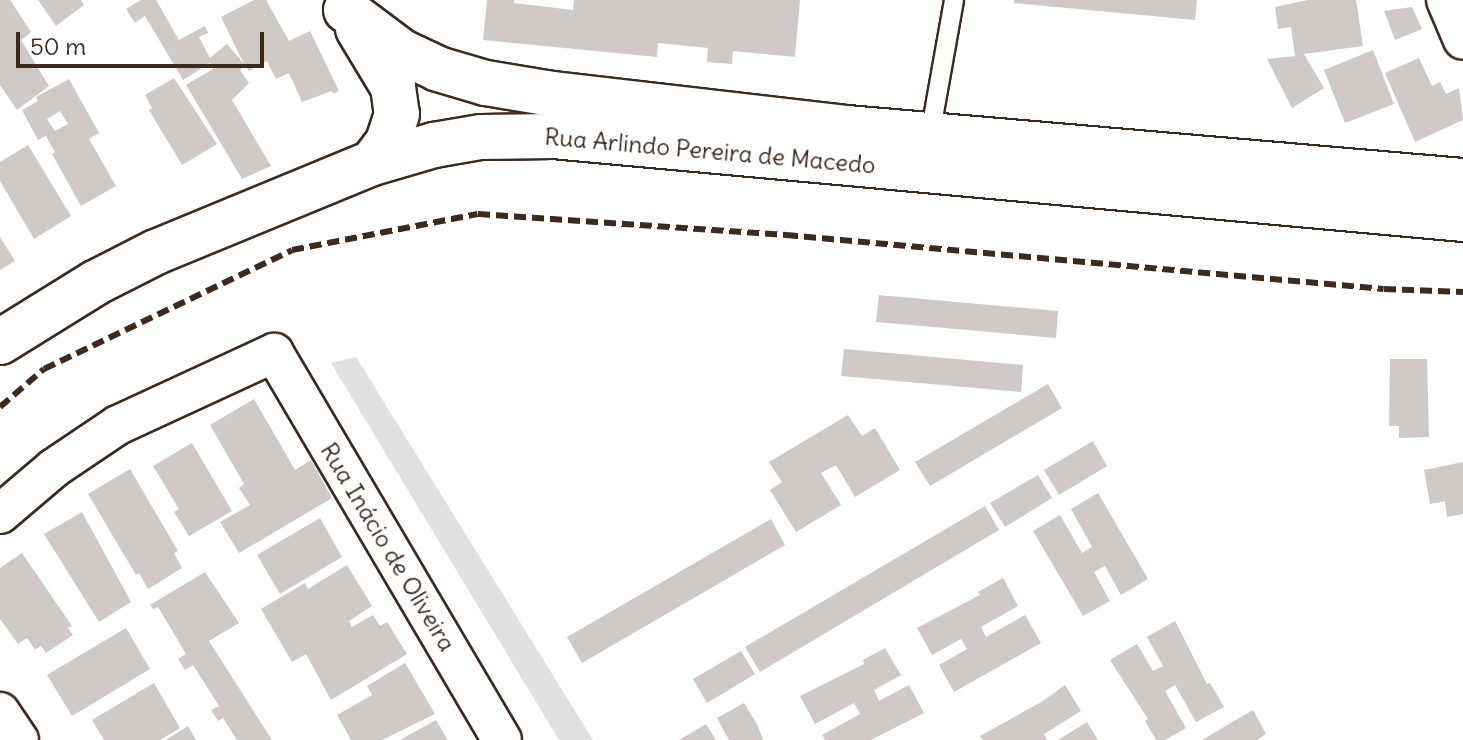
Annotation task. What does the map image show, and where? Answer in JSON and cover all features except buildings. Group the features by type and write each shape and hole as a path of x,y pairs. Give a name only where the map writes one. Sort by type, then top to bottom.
{"main road":[{"name":"Rua Arlindo Pereira de Macedo","path":"343,5 402,52 438,69 486,83 927,152 1463,219"},
{"path":"343,5 393,87 397,114 388,142 372,163"},
{"name":"Rua Arlindo Pereira de Macedo","path":"0,342 95,283 156,252 372,163 434,145 481,137 553,136 927,152 1463,181"}],"street":[{"path":"1446,0 1463,40"},
{"name":"Rua Inácio de Oliveira","path":"0,514 54,468 118,425 169,398 274,353 502,740"},
{"path":"0,712 19,740"}],"lane":[{"path":"927,152 954,0"}],"shaded area":[{"path":"356,357 593,740 559,740 331,363"}],"railway":[{"path":"0,407 44,369 292,250 478,214 786,235 1384,289 1463,292"}]}
